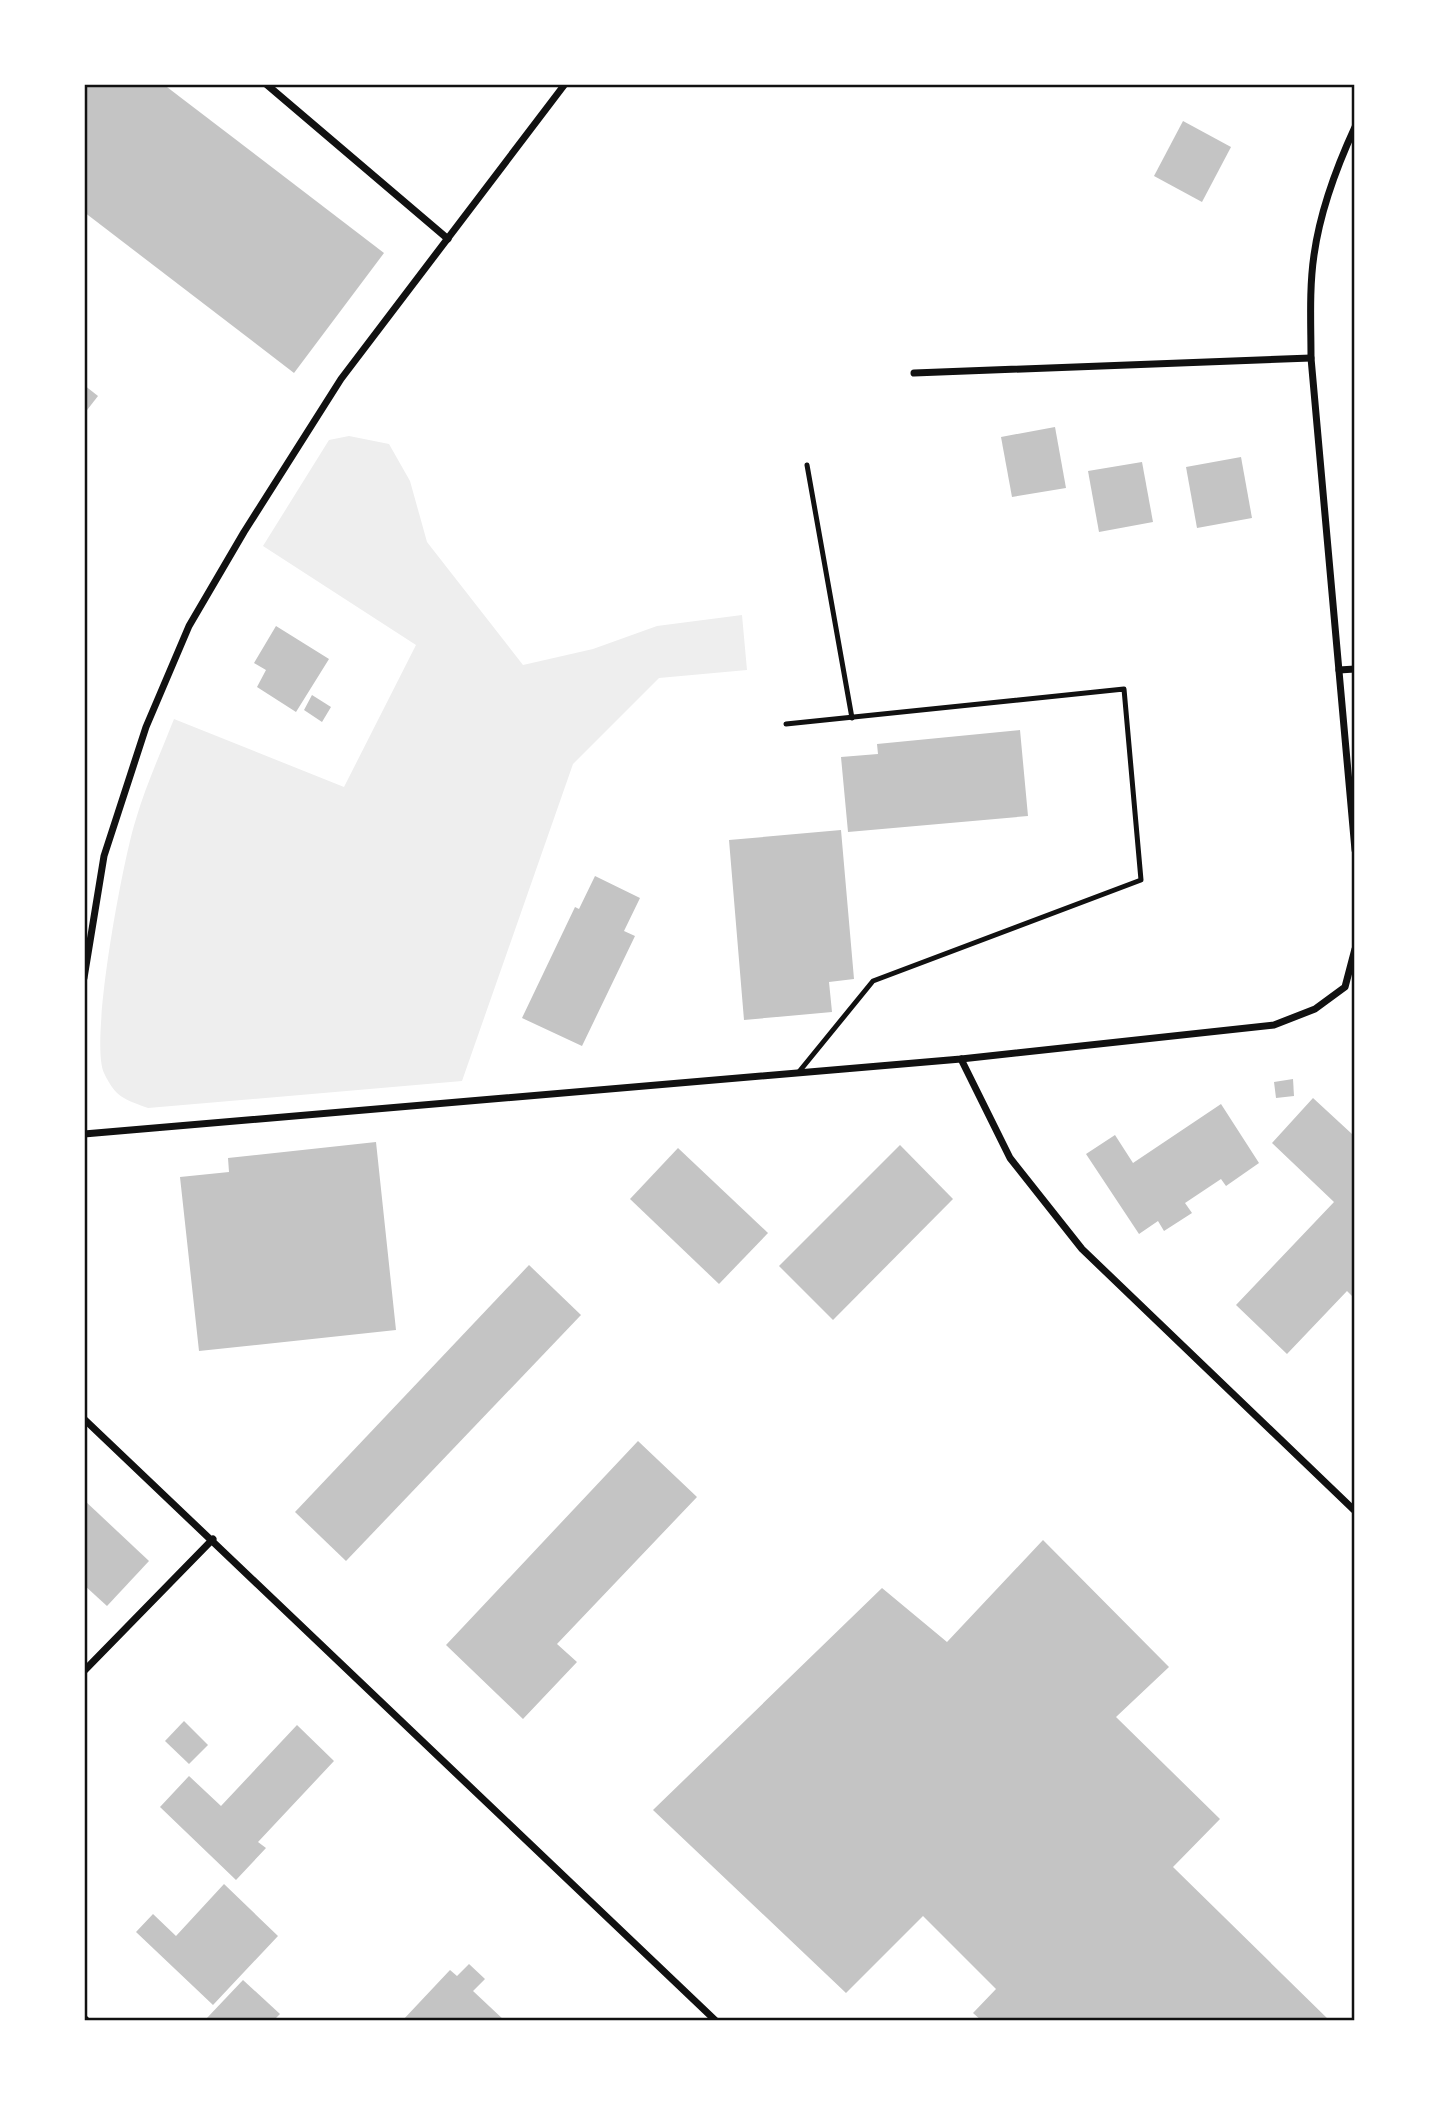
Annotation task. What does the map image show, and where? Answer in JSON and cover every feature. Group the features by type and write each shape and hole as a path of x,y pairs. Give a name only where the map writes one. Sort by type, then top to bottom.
{"street":[{"path":"266,84 448,239"},
{"path":"84,978 104,856 146,727 189,626 244,532 341,379 565,84"},
{"path":"1355,127 1337,167 1314,254 1311,301 1311,358 1355,850"},
{"path":"914,373 1311,358"},
{"path":"1339,670 1355,669"},
{"path":"84,1134 961,1059 1274,1025 1315,1009 1345,986 1355,949"},
{"path":"961,1059 1010,1158 1082,1249 1355,1511"},
{"path":"84,1419 716,2021"},
{"path":"84,1671 213,1539"}],"lane":[{"path":"807,465 852,718"},
{"path":"786,724 1124,690 1141,880 873,981 798,1073"}],"shaded area":[{"path":"349,436 389,444 410,481 427,542 523,665 593,649 657,626 742,615 747,670 659,678 573,764 462,1081 148,1108 122,1096 108,1081 101,1055 101,1025 116,909 130,840 144,794 174,719 344,787 416,645 263,546 329,440"}],"building":[{"path":"84,84 163,84 384,253 294,373 84,212"},
{"path":"1183,121 1231,147 1202,202 1154,176"},
{"path":"84,385 98,396 84,414"},
{"path":"1055,427 1066,488 1012,497 1001,437"},
{"path":"1241,457 1252,518 1197,528 1186,467"},
{"path":"1142,462 1153,522 1099,532 1088,471"},
{"path":"276,626 329,659 296,712 257,687 266,670 254,663"},
{"path":"312,695 331,707 322,722 304,710"},
{"path":"1020,730 1028,816 848,832 841,757 878,754 877,744"},
{"path":"841,830 854,979 829,982 832,1012 744,1020 729,840"},
{"path":"595,876 640,898 624,931 635,936 582,1046 522,1018 575,907 579,909"},
{"path":"1293,1079 1294,1096 1276,1098 1274,1082"},
{"path":"1313,1098 1352,1134 1355,1131 1355,1299 1347,1291 1287,1354 1236,1305 1334,1202 1272,1143"},
{"path":"1221,1104 1259,1163 1226,1186 1221,1179 1185,1203 1192,1213 1164,1231 1158,1221 1139,1234 1086,1154 1115,1135 1133,1163"},
{"path":"376,1142 396,1330 199,1351 180,1177 229,1172 228,1158"},
{"path":"900,1145 953,1199 833,1320 779,1266"},
{"path":"678,1148 768,1233 719,1284 630,1199"},
{"path":"529,1265 581,1315 346,1561 295,1512"},
{"path":"638,1441 697,1497 557,1644 577,1662 523,1719 446,1645"},
{"path":"84,1500 149,1561 107,1606 84,1585"},
{"path":"1043,1540 1169,1667 1116,1717 1220,1819 1173,1867 1330,2021 982,2021 973,2013 996,1989 923,1916 846,1993 653,1810 882,1588 947,1642"},
{"path":"184,1721 208,1745 189,1764 165,1741"},
{"path":"297,1725 334,1761 258,1842 266,1848 236,1880 160,1807 189,1776 221,1806"},
{"path":"224,1884 278,1936 213,2005 136,1932 153,1914 176,1936"},
{"path":"469,1964 485,1979 473,1991 505,2021 402,2021 450,1970 457,1976"},
{"path":"243,1980 280,2014 273,2021 206,2019"}]}
